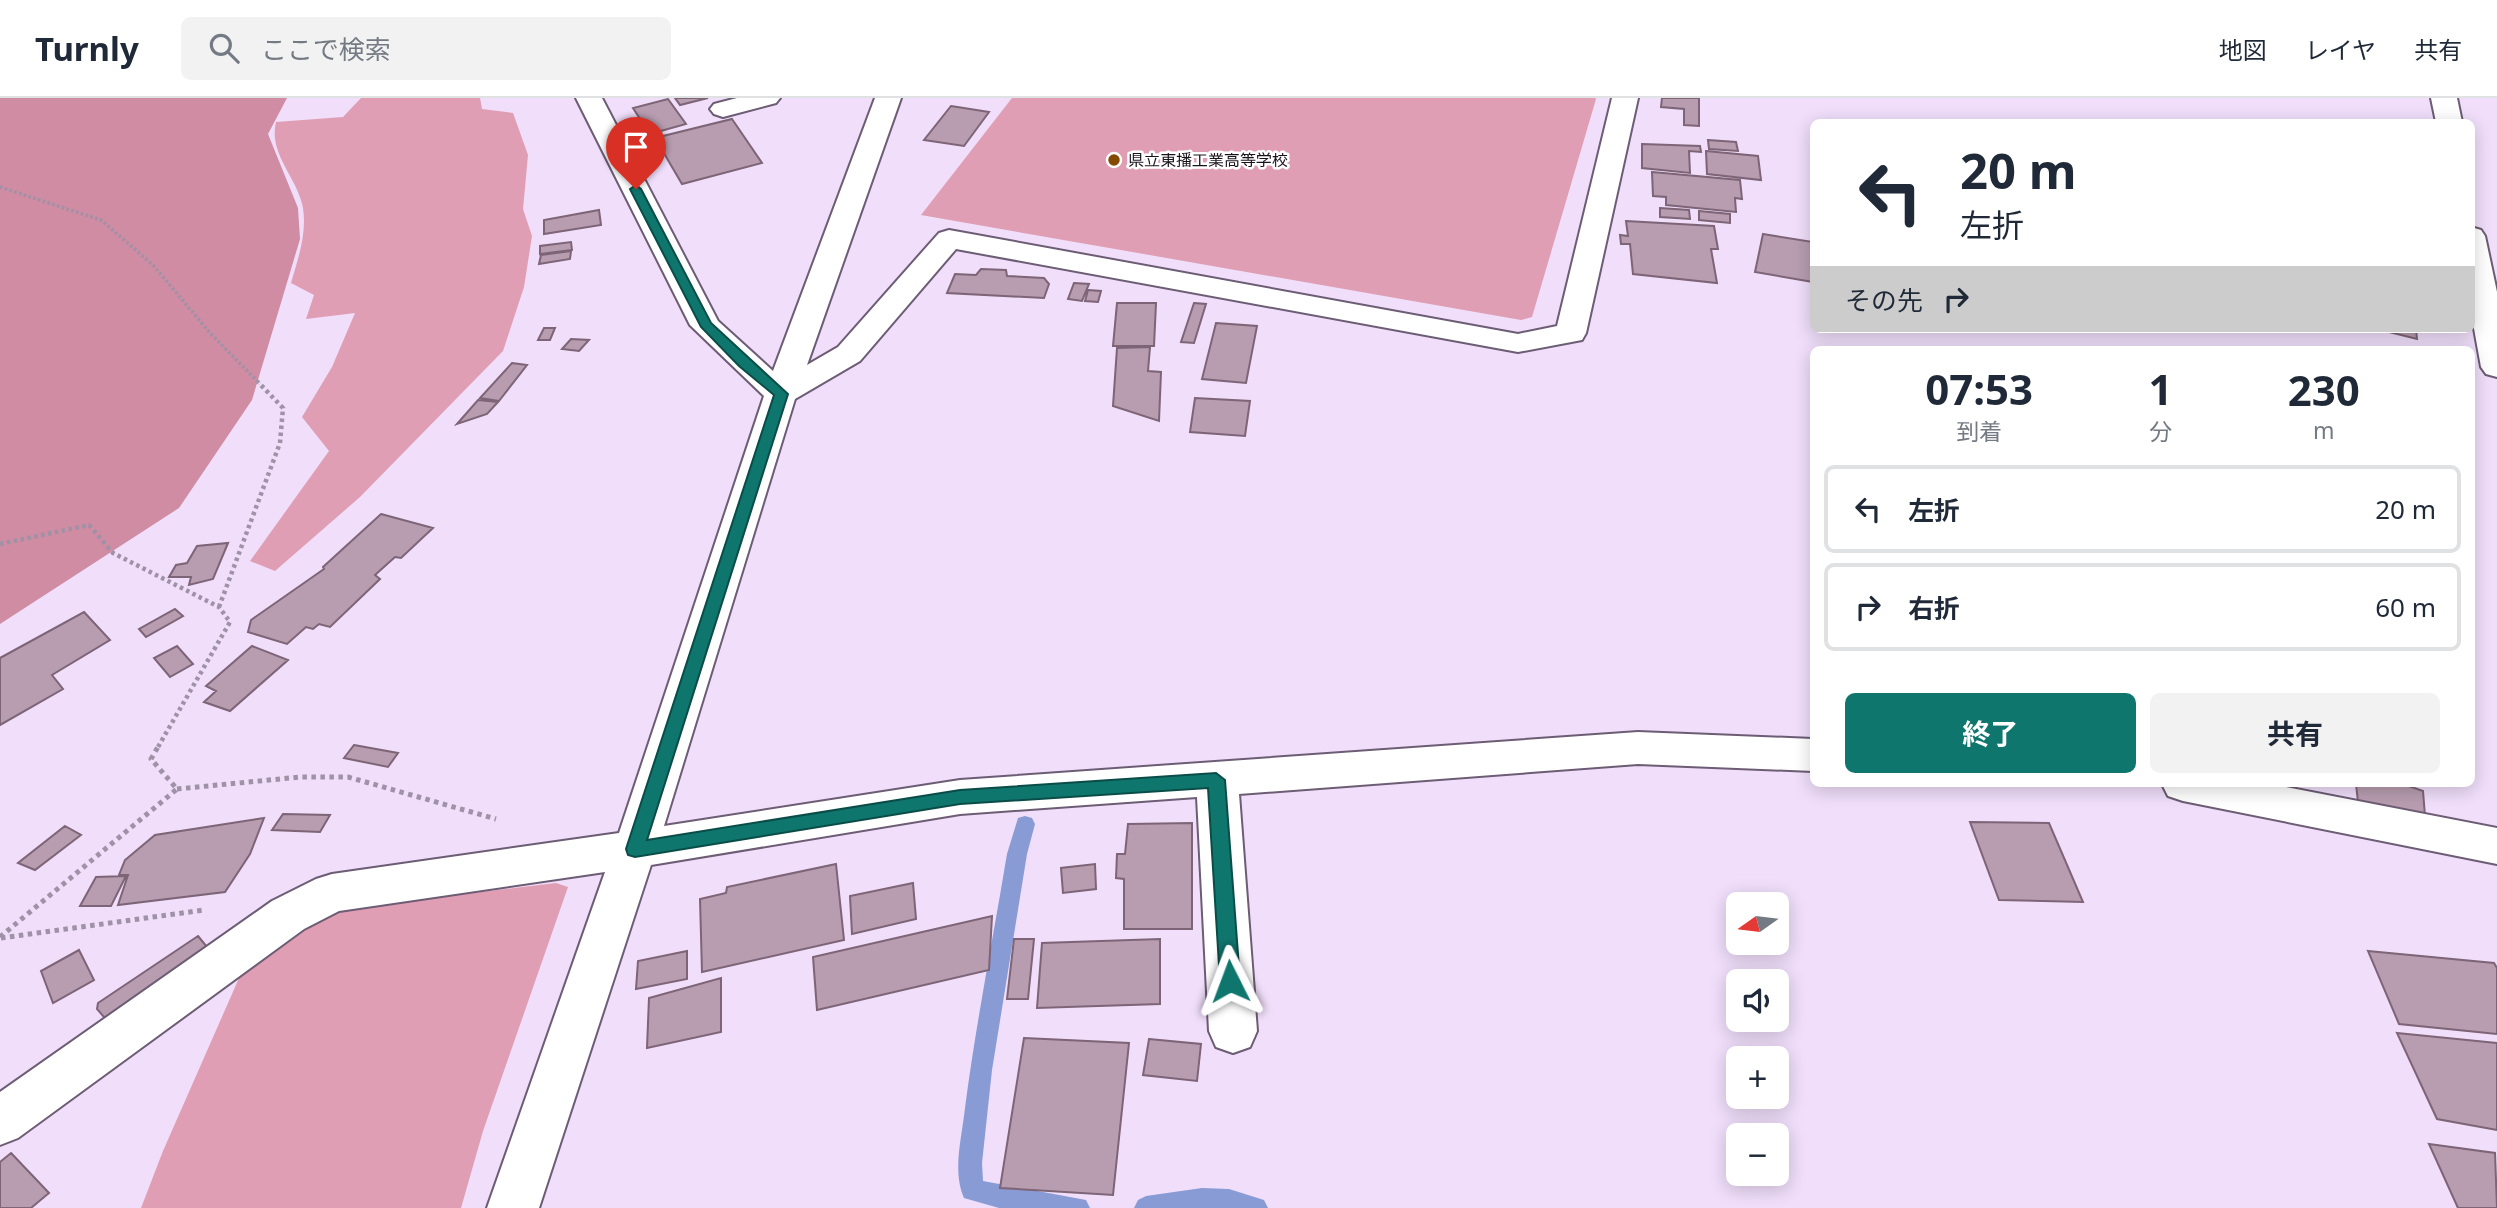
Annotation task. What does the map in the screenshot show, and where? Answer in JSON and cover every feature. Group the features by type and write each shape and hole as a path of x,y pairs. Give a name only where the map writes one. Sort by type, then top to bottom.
{"street":[{"path":"589,98 705,325 781,394"},
{"path":"723,109 767,98"},
{"path":"513,1208 635,849 781,394 888,98"},
{"path":"781,394 849,354 949,239 1518,343 1572,333 1625,98"},
{"path":"2444,98 2448,119"},
{"path":"2475,256 2497,367"},
{"path":"0,1121 288,915 332,893 635,849 960,797 1638,748 1810,755"},
{"path":"1216,780 1222,830 1233,1031"},
{"path":"2198,787 2497,846"}],"path":[{"path":"0,187 101,220 153,264 210,333 283,408 280,443 219,607"},
{"path":"0,544 89,525 113,553 219,607 230,622 151,759 177,789"},
{"path":"0,938 177,789 300,777 348,777 506,821"},
{"path":"0,938 207,910"}],"shaded area":[{"path":"0,98 287,98 268,134 298,208 300,239 252,400 179,508 0,624"},
{"path":"361,98 480,98 482,109 513,113 528,155 523,209 532,236 524,287 503,351 360,497 275,571 250,561 329,451 302,417 332,367 355,313 306,319 314,295 291,283 301,246 304,218 296,186 276,145 276,122 343,117"},
{"name":"県立東播工業高等学校","path":"1012,98 1596,99 1532,317 1521,320 921,215"},
{"path":"556,883 568,887 483,1131 461,1208 141,1208 163,1151 243,969 319,911"}],"building":[{"path":"675,98 708,98 680,105"},
{"path":"1662,98 1699,98 1699,126 1684,125 1684,109 1661,107"},
{"path":"668,99 686,124 650,134 633,108"},
{"path":"951,106 989,112 964,146 924,140"},
{"path":"732,119 762,163 682,184 655,138"},
{"path":"1708,140 1736,142 1738,151 1709,149"},
{"path":"1642,144 1700,146 1701,152 1689,151 1690,173 1642,168"},
{"path":"1706,151 1758,156 1761,180 1707,174"},
{"path":"1652,172 1740,180 1742,199 1735,198 1736,212 1666,205 1666,197 1653,196"},
{"path":"1660,208 1689,210 1690,219 1660,217"},
{"path":"599,210 601,225 544,234 544,220"},
{"path":"1699,211 1730,214 1730,223 1699,220"},
{"path":"1626,221 1714,226 1718,249 1711,249 1717,283 1633,274 1630,244 1621,244 1620,235 1628,236"},
{"path":"1763,234 1810,242 1810,281 1755,272"},
{"path":"571,242 572,250 540,254 540,246"},
{"path":"571,251 570,259 539,264 541,255"},
{"path":"981,269 1006,270 1007,276 1044,278 1049,284 1044,298 947,293 955,274 976,275"},
{"path":"1074,283 1089,284 1082,301 1068,299"},
{"path":"1088,290 1101,291 1098,302 1085,301"},
{"path":"1117,303 1156,303 1154,346 1113,346"},
{"path":"1194,303 1206,304 1194,343 1181,342"},
{"path":"1216,323 1257,326 1246,383 1202,379"},
{"path":"544,328 555,328 550,340 538,340"},
{"path":"2393,333 2416,333 2417,339"},
{"path":"571,339 589,340 579,351 562,349"},
{"path":"1150,347 1148,371 1161,372 1159,421 1113,406 1117,348"},
{"path":"512,363 527,365 499,401 480,398"},
{"path":"1195,398 1250,401 1245,436 1190,432"},
{"path":"478,400 498,402 487,414 457,424"},
{"path":"381,514 433,528 401,558 395,557 375,575 380,579 330,627 319,624 313,629 306,627 287,644 248,632 251,620 324,569 323,567"},
{"path":"228,543 213,579 189,585 191,577 169,577 176,565 187,563 197,546"},
{"path":"175,609 183,616 146,637 139,629"},
{"path":"84,612 110,640 52,675 63,689 0,725 0,658"},
{"path":"177,646 193,664 170,677 154,658"},
{"path":"252,646 288,660 230,711 204,702 216,691 206,686"},
{"path":"354,745 398,753 388,767 344,758"},
{"path":"2356,787 2412,787 2423,791 2425,816 2358,802"},
{"path":"283,814 330,815 320,832 272,830"},
{"path":"264,818 250,854 225,892 118,905 128,875 119,875 125,860 155,835"},
{"path":"1970,822 2049,823 2083,902 1999,900"},
{"path":"1192,823 1192,929 1124,929 1124,879 1116,878 1117,854 1125,854 1128,824"},
{"path":"65,826 81,835 35,870 18,863"},
{"path":"836,864 844,940 702,972 700,899 726,893 727,887"},
{"path":"1095,864 1096,889 1063,893 1061,868"},
{"path":"126,876 111,906 80,906 96,877"},
{"path":"913,883 916,919 852,934 850,896"},
{"path":"992,916 989,970 817,1010 813,957"},
{"path":"198,936 212,953 110,1024 97,1009 98,1003"},
{"path":"1014,939 1034,939 1028,999 1007,999"},
{"path":"1160,939 1160,1004 1037,1008 1042,943"},
{"path":"79,950 94,980 53,1003 41,971"},
{"path":"687,951 687,979 636,989 638,961"},
{"path":"2368,951 2494,963 2497,968 2497,1034 2399,1024"},
{"path":"721,978 721,1032 647,1048 649,998"},
{"path":"2397,1033 2497,1043 2497,1130 2437,1119"},
{"path":"1024,1038 1129,1043 1113,1195 1000,1188"},
{"path":"1149,1039 1201,1044 1197,1081 1143,1075"},
{"path":"2429,1144 2495,1153 2497,1208 2458,1208"},
{"path":"11,1153 49,1193 31,1208 0,1208 0,1162"}],"waterway":[{"path":"1025,824 1017,854 981,1070 970,1163 972,1190 1028,1203 1078,1208"},
{"path":"1146,1208 1202,1199 1229,1200 1256,1208"}],"place":[{"name":"県立東播工業高等学校","path":"1114,160"}],"route":[{"path":"636,189 705,325 781,394 635,849 960,797 1216,780 1222,830 1230,981"}]}
